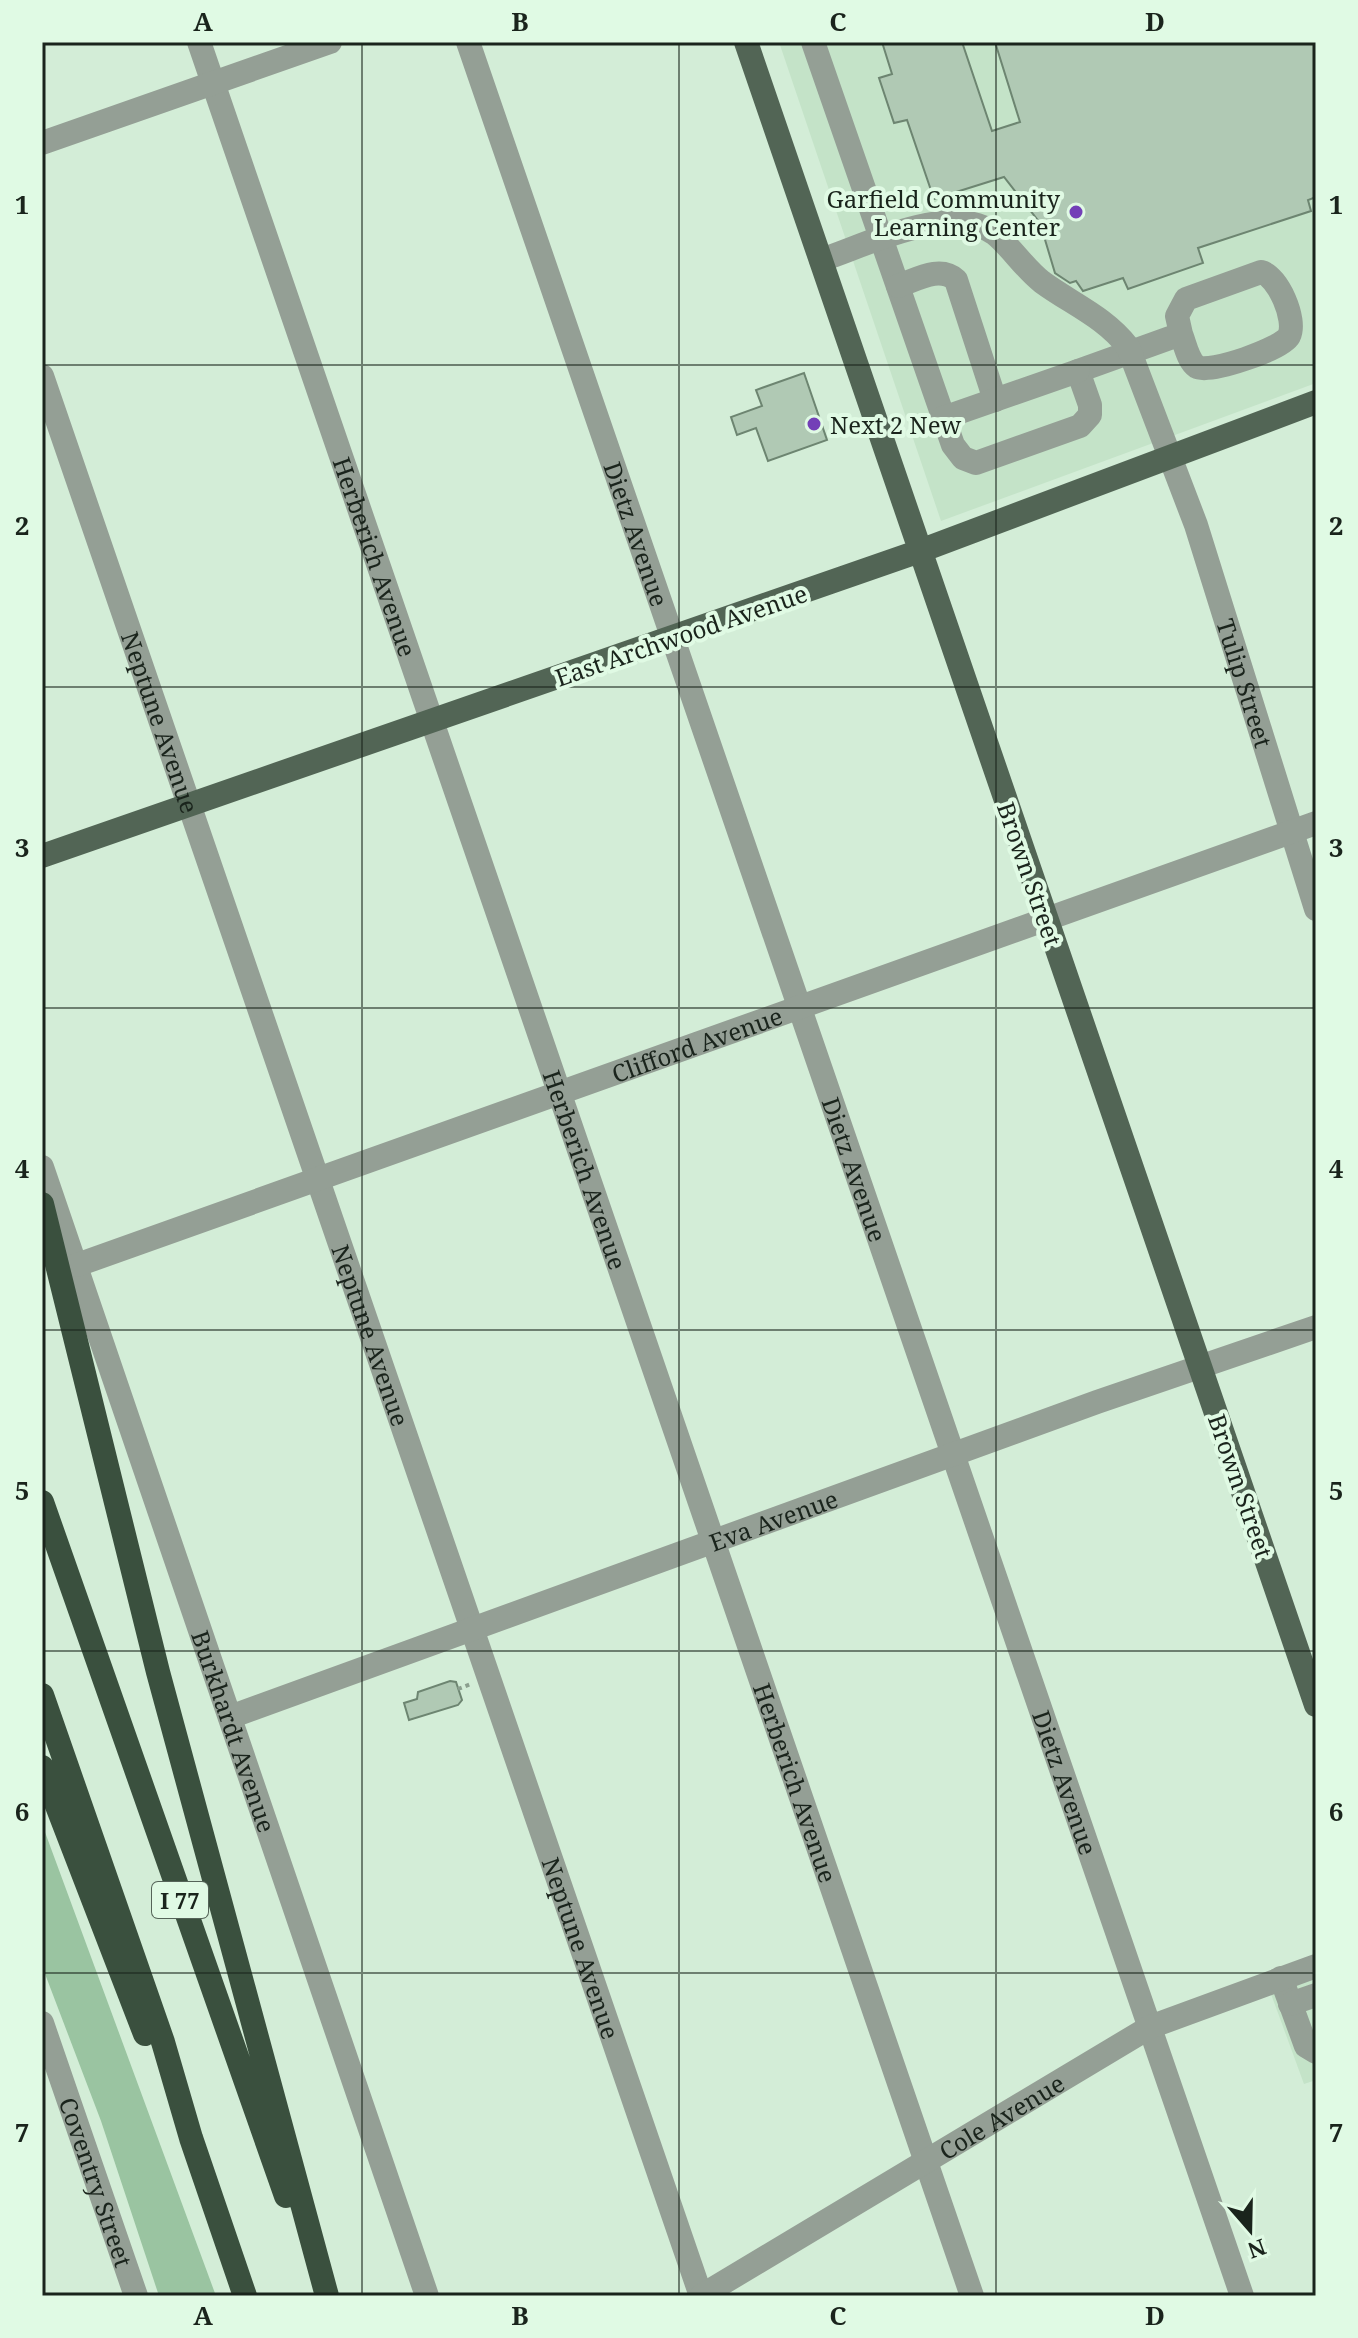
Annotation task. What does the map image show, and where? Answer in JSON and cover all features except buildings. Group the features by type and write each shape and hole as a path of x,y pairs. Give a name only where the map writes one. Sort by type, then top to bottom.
{"highway":[{"path":"42,1204 158,1672 325,2296"},
{"name":"I 77","path":"42,1502 224,2026 325,2296"},
{"name":"I 77","path":"42,1695 163,2042 191,2138 245,2296"},
{"path":"42,1767 124,1986 191,2138"}],"main road":[{"name":"Brown Street","path":"746,42 1316,1705"},
{"name":"East Archwood Avenue","path":"42,856 920,551 1316,402"}],"street":[{"name":"Herberich Avenue","path":"199,42 972,2296"},
{"path":"42,143 330,42"},
{"name":"Dietz Avenue","path":"468,42 1242,2296"},
{"path":"813,42 943,418 953,445 963,458 976,463 1080,426 1090,415 1090,405 1078,371"},
{"name":"Tulip Street","path":"821,260 940,221 967,220 993,233 1040,280 1112,326 1130,352 1171,457 1234,641 1316,909"},
{"path":"898,286 940,272 948,273 956,280 995,400"},
{"path":"1261,272 1275,280 1291,324 1289,336 1280,345 1213,369 1201,369 1192,362 1181,334 1177,316 1186,299 1261,272"},
{"path":"943,418 1181,334"},
{"name":"Neptune Avenue","path":"42,376 701,2296"},
{"name":"Clifford Avenue","path":"77,1265 1316,823"},
{"name":"Burkhardt Avenue","path":"42,1167 427,2296"},
{"name":"Eva Avenue","path":"230,1717 1316,1327"},
{"name":"Cole Avenue","path":"701,2296 1150,2027 1316,1966"},
{"path":"1281,1978 1306,2046 1316,2052"},
{"path":"1290,2004 1316,1995"},
{"name":"Coventry Street","path":"42,2023 136,2296"}],"path":[{"path":"458,1689 468,1686"}],"shaded area":[{"name":"Garfield Community Learning Center","path":"779,42 1316,42 1316,383 941,521"},
{"path":"42,1824 216,2296 159,2296 101,2121 42,1966"},
{"path":"1316,1966 1316,2080 1304,2084 1267,1983"}],"place":[{"name":"Garfield Community Learning Center","path":"1076,212"},
{"name":"Next 2 New","path":"814,424"}]}
